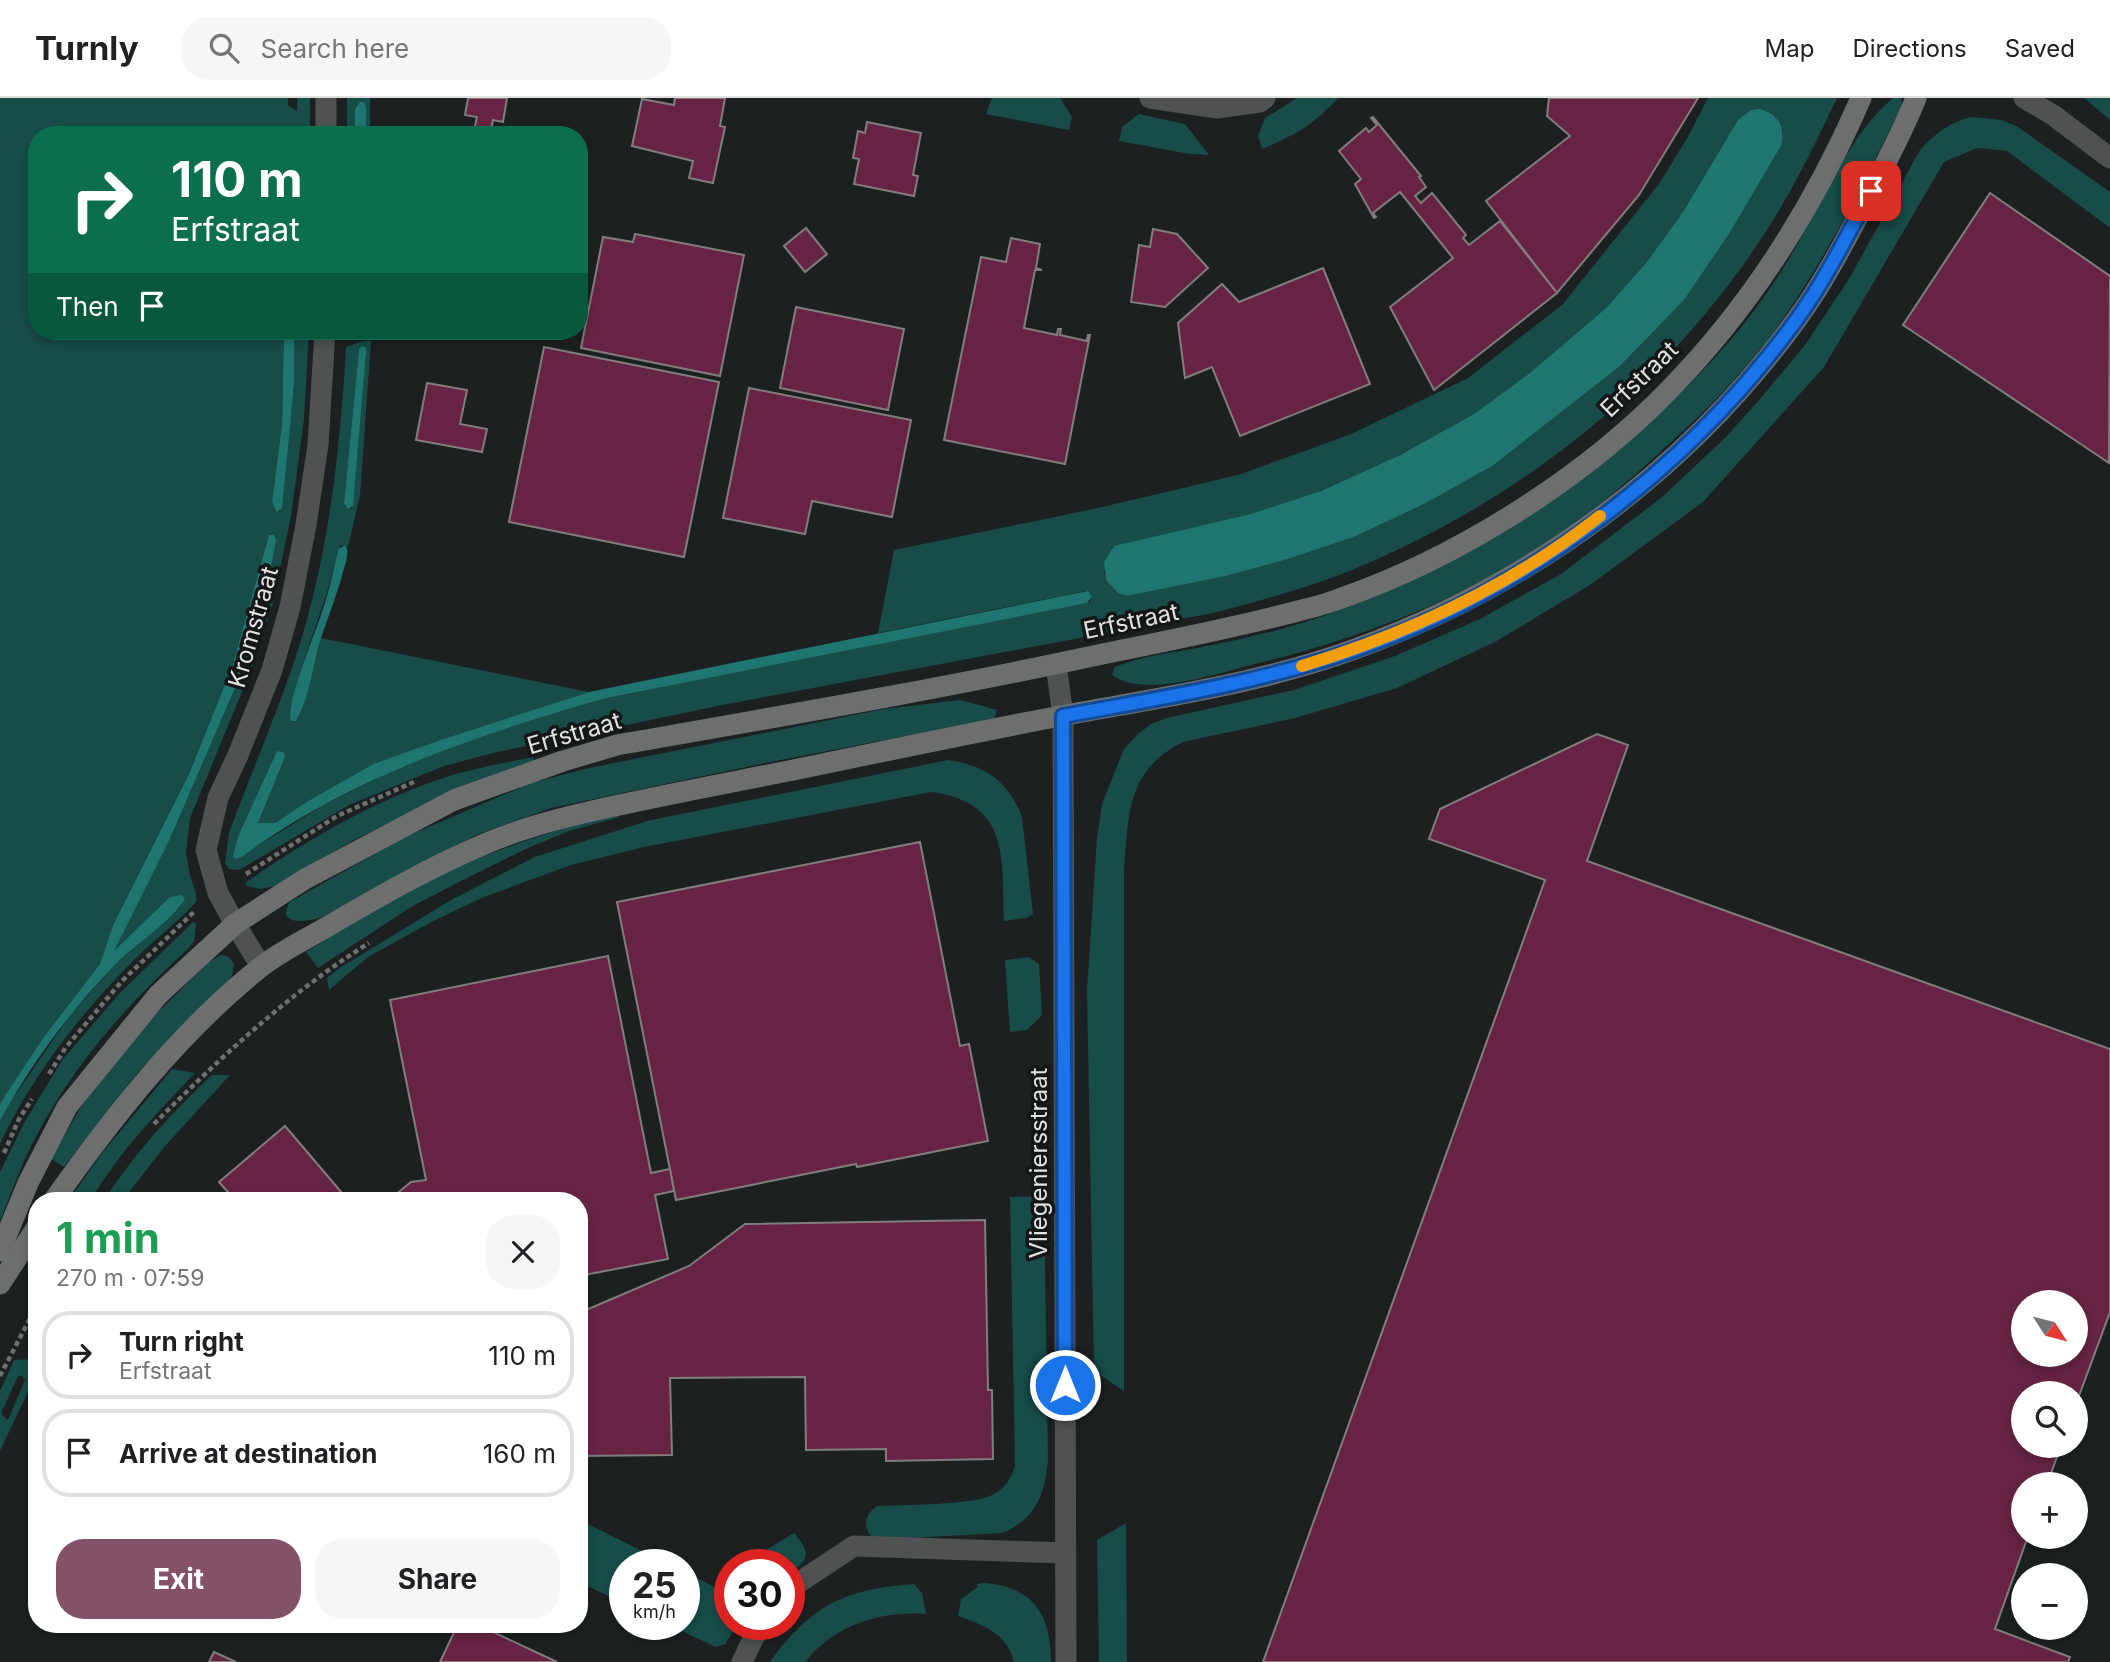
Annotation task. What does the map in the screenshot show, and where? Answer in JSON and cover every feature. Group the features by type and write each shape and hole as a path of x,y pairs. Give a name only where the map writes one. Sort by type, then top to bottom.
{"street":[{"path":"326,98 326,126"},
{"path":"1150,98 1217,108 1260,102 1265,98"},
{"name":"Erfstraat","path":"235,925 305,879 454,800 563,761 617,745 1056,664 1235,627 1337,600 1386,581 1448,551 1556,485 1615,439 1669,391 1717,337 1759,281 1840,146 1861,98"},
{"path":"60,1192 107,1126 169,1054 261,966 410,878 492,841 561,818 1063,716 1187,694 1284,671 1352,651 1460,605 1521,572 1579,533 1636,489 1691,440 1743,387 1798,318 1840,250 1884,167 1916,98"},
{"path":"2024,98 2053,115 2110,158"},
{"name":"Kromstraat","path":"261,966 218,892 206,850 218,798 272,670 290,607 318,445 324,340"},
{"name":"Vliegeniersstraat","path":"1056,664 1063,716 1066,1662"},
{"path":"0,1251 28,1183 67,1107 158,995 235,925"},
{"path":"0,1284 28,1241"},
{"path":"805,1578 854,1546 1065,1553"},
{"path":"742,1662 753,1640"}],"path":[{"path":"151,1128 203,1075 285,1002 370,942"},
{"path":"0,1376 28,1322"}],"shaded area":[{"path":"0,98 288,98 288,106 297,111 297,98 310,98 310,126 28,126 28,340 284,340 282,424 272,502 280,512 294,385 294,340 308,340 304,419 291,516 273,602 251,670 190,818 186,852 196,902 133,961 76,1024 42,1070 0,1144 0,1121 70,1015 116,964 182,905 135,931 112,953 169,841 245,665 269,535 232,667 189,774 113,925 100,964 43,1038 0,1105"},
{"path":"347,98 370,98 370,126 366,126 366,107 363,102 355,109 355,126 347,126"},
{"path":"992,98 1060,98 1072,117 1069,130 986,114"},
{"path":"1297,98 1338,98 1303,128 1262,149 1258,136 1265,118"},
{"path":"1708,98 1837,98 1794,184 1765,233 1726,288 1684,339 1637,386 1587,430 1534,471 1478,507 1420,539 1323,581 1213,613 717,706 497,752 444,766 349,805 239,870 229,869 225,863 229,833 297,653 317,578 336,463 346,347 371,341 360,495 348,547 341,545 338,549 290,717 299,715 321,638 589,692 373,764 275,823 258,823 285,757 284,752 277,751 239,834 236,859 324,805 400,767 489,733 607,698 1090,602 1092,597 1087,591 878,633 894,550 1098,508 1238,475 1351,434 1468,378 1563,304 1659,184","holes":["1775,116 1783,130 1781,146 1729,234 1684,300 1620,366 1422,505 1354,537 1226,576 1127,596 1118,593 1106,580 1104,571 1247,515 1321,491 1400,455 1474,414 1531,372 1606,308 1646,263 1683,212 1738,120","362,347 366,353 352,509 344,503 359,349"]},
{"path":"1893,98 1901,98 1902,106 1876,158 1820,260 1776,328 1748,364 1703,412 1586,515 1510,566 1469,587 1428,607 1343,639 1299,653 1182,682 1143,685 1126,682 1112,675 1115,667 1136,660 1285,628 1403,585 1514,526 1566,491 1663,411 1731,340 1784,267 1837,170 1863,130"},
{"path":"2084,98 2110,98 2110,120"},
{"path":"360,102 364,102 366,126 355,126 355,109"},
{"path":"1759,109 1772,114 1782,127 1781,146 1729,234 1684,300 1620,366 1492,466 1422,505 1354,537 1288,559 1226,576 1127,596 1118,593 1106,580 1104,562 1114,546 1247,515 1321,491 1400,455 1474,414 1531,372 1606,308 1646,263 1683,212 1738,120 1751,110"},
{"path":"1139,114 1185,124 1209,155 1119,141 1122,127"},
{"path":"1970,117 2002,120 2018,127 2110,192 2110,228 2007,151 1977,148 1944,162 1824,367 1703,502 1590,585 1495,642 1397,688 1295,718 1183,742 1164,753 1150,766 1134,796 1130,812 1124,870 1124,1391 1094,1371 1087,991 1097,838 1102,804 1124,749 1151,724 1167,718 1294,690 1395,656 1480,619 1561,574 1661,498 1726,437 1805,345 1849,279 1920,150 1942,130"},
{"path":"284,340 294,340 294,385 282,508 277,512 272,502 282,424"},
{"path":"362,346 366,348 366,353 353,506 348,509 344,503 359,349"},
{"path":"269,535 274,535 276,540 267,587 245,665 169,841 114,951 170,897 182,895 185,899 171,916 123,957 82,1001 38,1059 0,1121 0,1105 5,1096 43,1038 100,964 113,925 189,774 232,667"},
{"path":"345,545 346,559 321,638 308,691 296,721 291,721 297,684 325,604 338,549"},
{"path":"1088,591 1092,597 1087,603 607,698 559,712 464,743 372,781 284,828 243,856 236,859 233,857 239,834 277,751 284,752 285,757 258,823 275,823 373,764 589,692"},
{"path":"960,700 997,710 994,719 551,808 476,835 320,918 294,920 287,915 290,902 403,838 531,783 589,768 884,709"},
{"path":"533,757 534,761 449,794 352,841 276,886 260,889 245,883 318,836 395,797 449,776"},
{"path":"948,760 973,766 994,777 1017,805 1022,817 1033,914 1026,918 1004,921 1001,855 988,821 975,808 957,798 931,792 644,847 571,865 484,897 433,921 368,957 329,990 327,978 338,969 451,900 535,857 647,821"},
{"path":"612,815 620,817 569,831 528,848 411,907 318,968 306,952 385,903 436,876 510,846"},
{"path":"193,922 196,923 194,941 189,948 125,1011 69,1082 27,1154 0,1221 0,1172 25,1121 63,1059 119,994"},
{"path":"221,955 229,957 234,964 232,976 220,991 138,1072 64,1167 51,1159 81,1107 122,1053 153,1017 208,963"},
{"path":"1029,957 1039,964 1042,1015 1027,1030 1010,1032 1005,960"},
{"path":"172,1069 195,1073 126,1149 96,1192 75,1192 103,1152"},
{"path":"212,1075 230,1075 165,1146 129,1192 110,1192 154,1134"},
{"path":"1044,1196 1048,1460 1041,1495 1023,1521 1001,1533 874,1540 866,1522 877,1506 970,1501 1001,1490 1012,1475 1015,1466 1010,1197"},
{"path":"28,1359 28,1392 0,1451 0,1391 14,1360","holes":["18,1376 25,1380 8,1420 2,1415 2,1411"]},
{"path":"1126,1523 1127,1662 1099,1662 1097,1540"},
{"path":"588,1524 638,1549 609,1549 609,1596 588,1586"},
{"path":"794,1533 805,1549 768,1549"},
{"path":"700,1580 714,1587 714,1640 728,1640 716,1647 700,1639"},
{"path":"985,1583 1016,1591 1036,1607 1048,1631 1051,1662 1014,1662 1011,1652 1000,1637 985,1627 958,1616 961,1599 978,1587 977,1584"},
{"path":"914,1584 922,1593 926,1614 875,1618 830,1638 805,1662 770,1662 787,1640 805,1640 805,1622 815,1614 849,1596 890,1586"}],"building":[{"path":"468,98 507,98 503,122 493,120 492,126 475,126 477,117 465,115"},
{"path":"675,98 725,98 720,126 725,127 713,183 689,178 693,161 632,146 642,99 674,105"},
{"path":"1549,98 1698,98 1639,195 1557,293 1486,201 1570,136 1547,116"},
{"path":"1373,117 1421,176 1419,177 1426,187 1415,196 1421,203 1432,193 1466,235 1463,238 1469,245 1500,221 1557,293 1434,390 1390,307 1453,258 1400,192 1373,213 1376,217 1374,218 1355,184 1361,179 1339,151 1366,128 1369,132 1377,125 1371,118"},
{"path":"867,122 921,133 913,175 918,176 914,196 854,184 859,159 853,158 858,131 865,133"},
{"path":"1990,193 2110,276 2109,463 1903,325"},
{"path":"806,228 827,254 805,272 784,246"},
{"path":"1153,229 1177,234 1208,268 1165,307 1131,302 1139,245 1150,247"},
{"path":"635,234 744,255 720,376 581,348 583,340 588,340 588,313 603,237 633,242"},
{"path":"1011,238 1040,244 1036,268 1042,270 1035,270 1024,328 1057,335 1058,329 1061,329 1060,335 1087,341 1090,335 1065,464 944,440 981,257 1006,262"},
{"path":"1323,268 1370,384 1240,436 1212,367 1185,378 1178,323 1222,284 1239,302"},
{"path":"796,307 904,329 888,410 780,388"},
{"path":"544,347 719,382 684,557 509,522"},
{"path":"427,383 467,390 460,424 487,429 482,452 416,440"},
{"path":"749,388 911,420 892,517 812,501 805,534 723,518"},
{"path":"1597,734 1628,745 1587,861 2110,1049 2110,1312 2084,1381 2011,1381 2011,1458 2057,1458 2051,1472 2011,1472 2011,1549 2023,1549 2018,1563 2011,1563 2011,1584 1995,1629 2011,1635 2011,1640 2024,1640 2070,1657 2068,1662 1263,1662 1545,880 1429,839 1440,809"},
{"path":"920,842 960,1046 969,1044 988,1141 676,1200 617,902"},
{"path":"608,956 651,1173 670,1169 674,1191 655,1195 668,1259 588,1274 588,1192 399,1192 411,1182 426,1180 390,1000"},
{"path":"285,1126 341,1192 228,1192 219,1182"},
{"path":"985,1220 988,1390 992,1390 993,1459 886,1461 886,1449 806,1450 805,1377 670,1378 672,1455 588,1456 588,1309 689,1266 745,1224"},
{"path":"454,1633 495,1633 557,1662 440,1662"},
{"path":"214,1652 236,1662 209,1662"}],"slow traffic":[{"path":"1302,666 1352,651 1460,605 1521,572 1600,516"}],"route":[{"path":"1065,1385 1063,716 1187,694 1284,671 1352,651 1460,605 1521,572 1579,533 1636,489 1691,440 1743,387 1798,318 1833,262 1871,191"}]}
